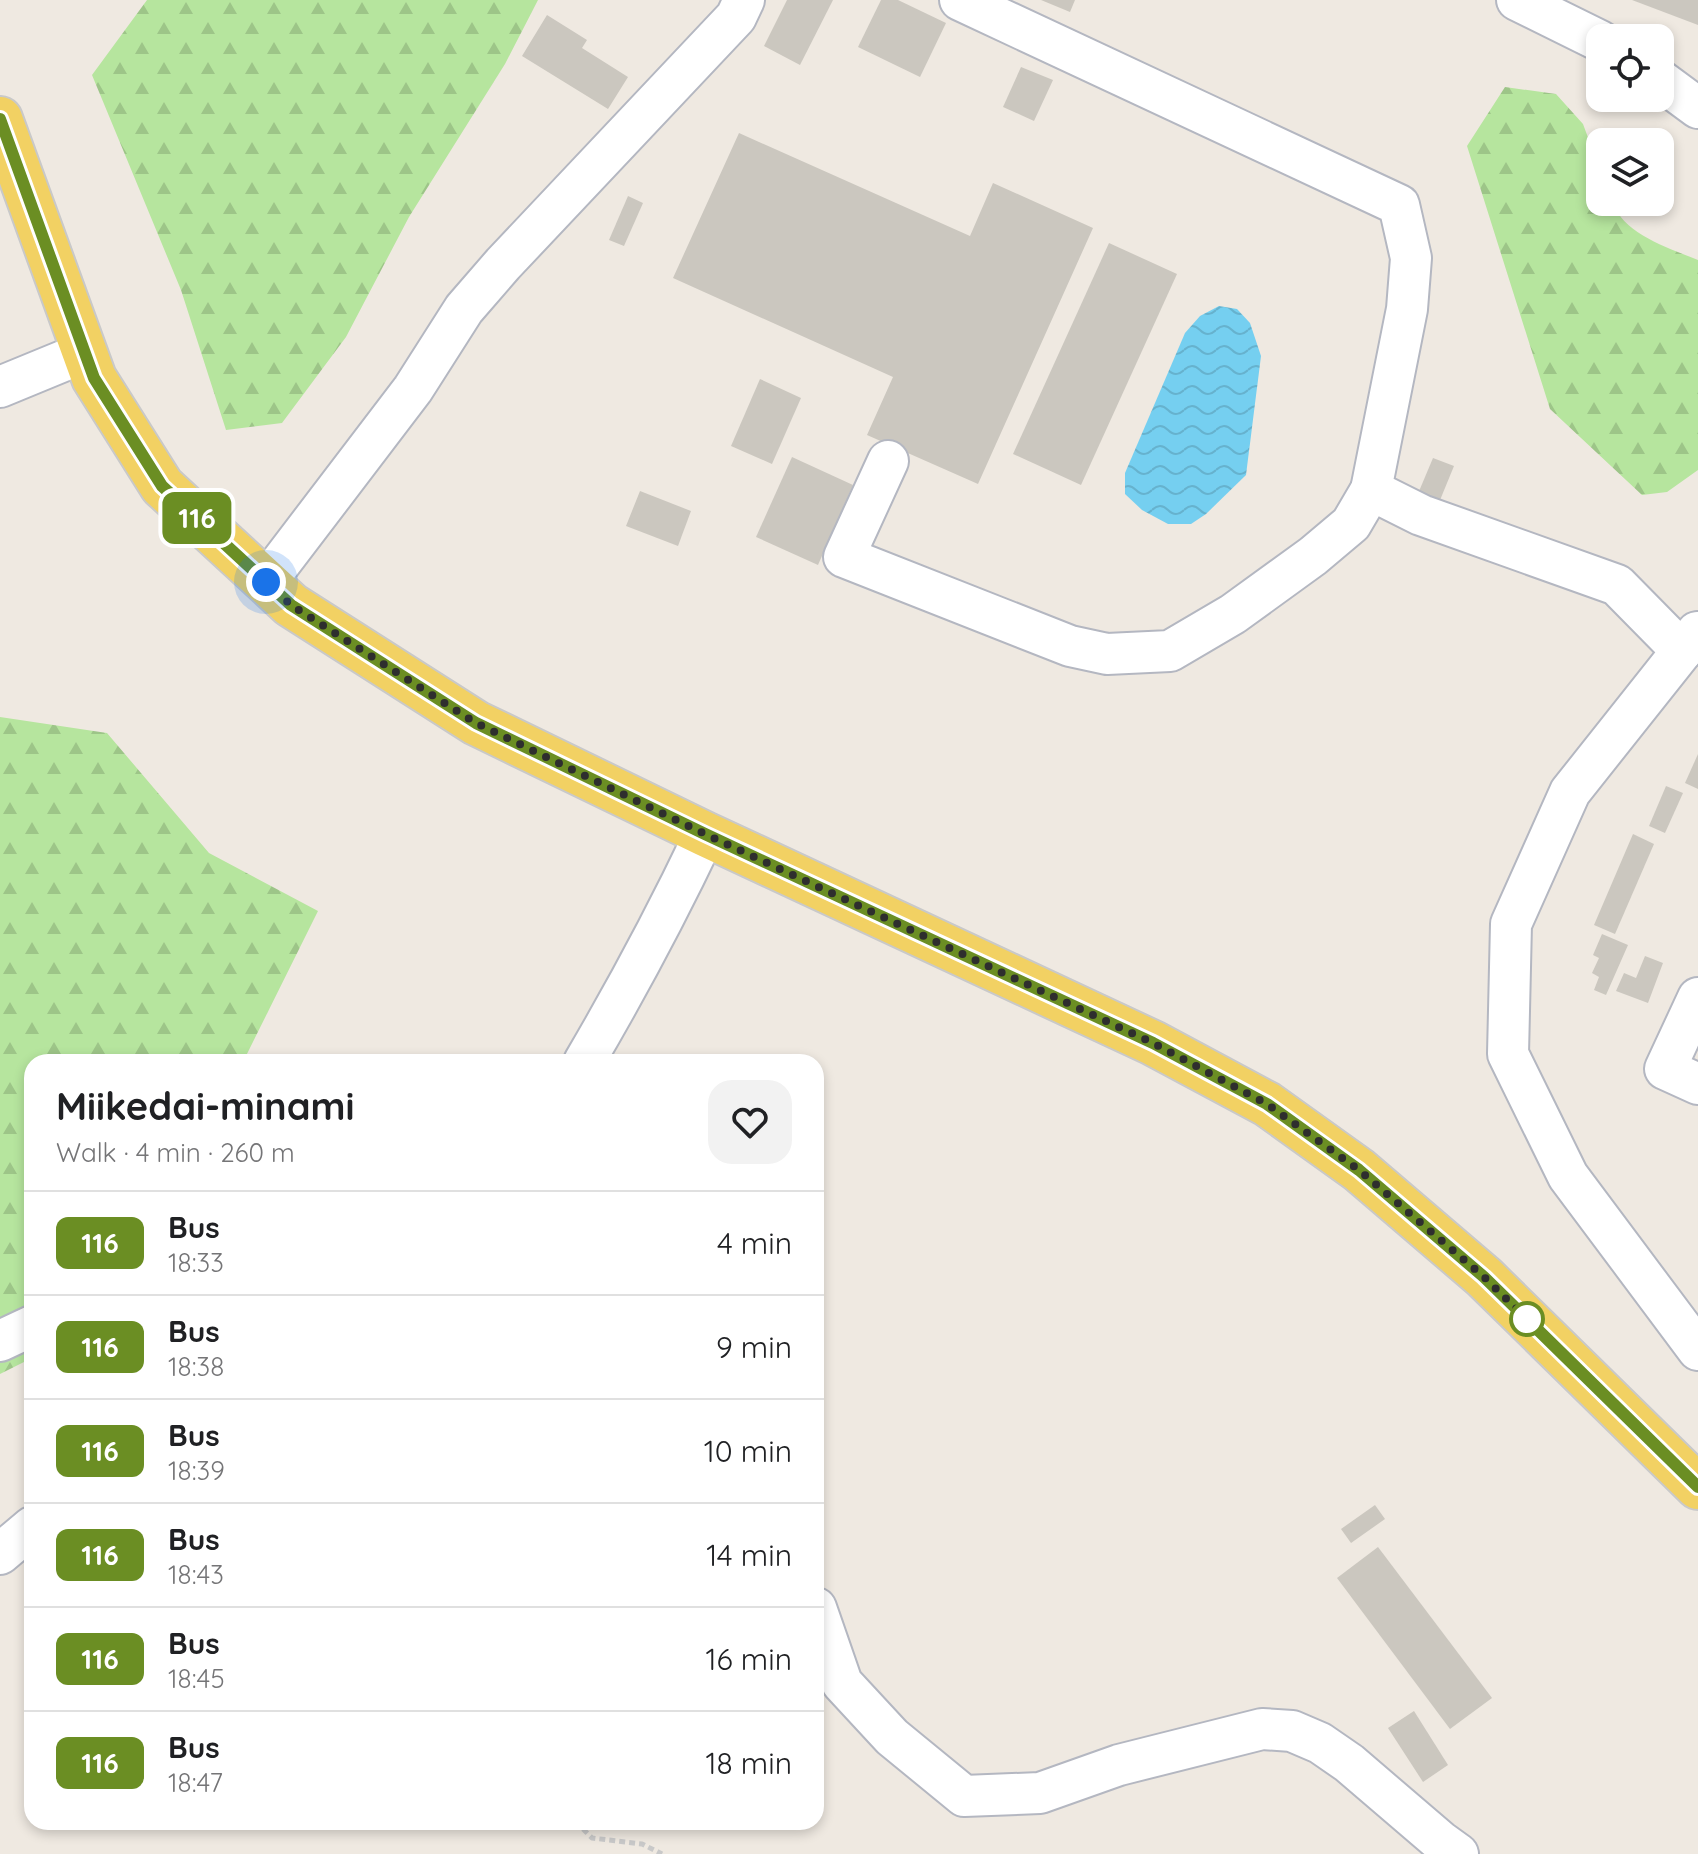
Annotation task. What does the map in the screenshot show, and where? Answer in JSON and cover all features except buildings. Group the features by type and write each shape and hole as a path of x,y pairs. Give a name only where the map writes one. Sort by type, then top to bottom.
{"main road":[{"path":"0,119 94,378 162,486 291,605 476,723 705,834 1153,1043 1267,1104 1359,1170 1484,1277 1698,1487"}],"street":[{"path":"266,582 413,389 464,309 736,17 744,0"},
{"path":"888,461 844,557 1070,646 1107,654 1170,651 1233,614 1351,524 1371,490 1407,309 1411,258 1399,205 960,0"},
{"path":"1517,0 1586,34"},
{"path":"1674,90 1698,108"},
{"path":"0,387 85,352"},
{"path":"1371,490 1421,515 1617,585 1690,641 1570,792 1511,924 1508,1054 1568,1176 1698,1350"},
{"path":"588,1054 648,948 705,834"},
{"path":"1698,998 1665,1069 1698,1084"},
{"path":"0,1341 24,1330"},
{"path":"0,1554 24,1534"},
{"path":"824,1631 842,1683 892,1737 964,1796 1040,1793 1119,1765 1262,1729 1292,1731 1320,1743 1349,1763 1458,1854"}],"path":[{"path":"584,1830 592,1838 642,1844 662,1854"}],"green space":[{"path":"147,0 538,0 505,64 409,217 346,337 282,423 226,430 181,290 92,75"},
{"path":"1505,87 1556,94 1583,124 1586,132 1586,216 1620,216 1648,238 1698,260 1698,470 1667,492 1642,495 1550,409 1467,146"},
{"path":"0,717 107,733 209,853 318,911 247,1054 24,1054 24,1362 0,1374"}],"water":[{"path":"1219,306 1237,309 1250,323 1261,356 1246,475 1206,514 1191,524 1168,524 1142,510 1125,494 1125,473 1185,333 1200,316"}],"bus line":[{"name":"116","path":"0,119 94,378 162,486 291,605 476,723 705,834 1153,1043 1267,1104 1359,1170 1484,1277 1698,1487"}],"route":[{"path":"266,582 291,605 476,723 705,834 1153,1043 1267,1104 1359,1170 1484,1277 1527,1319"}]}
